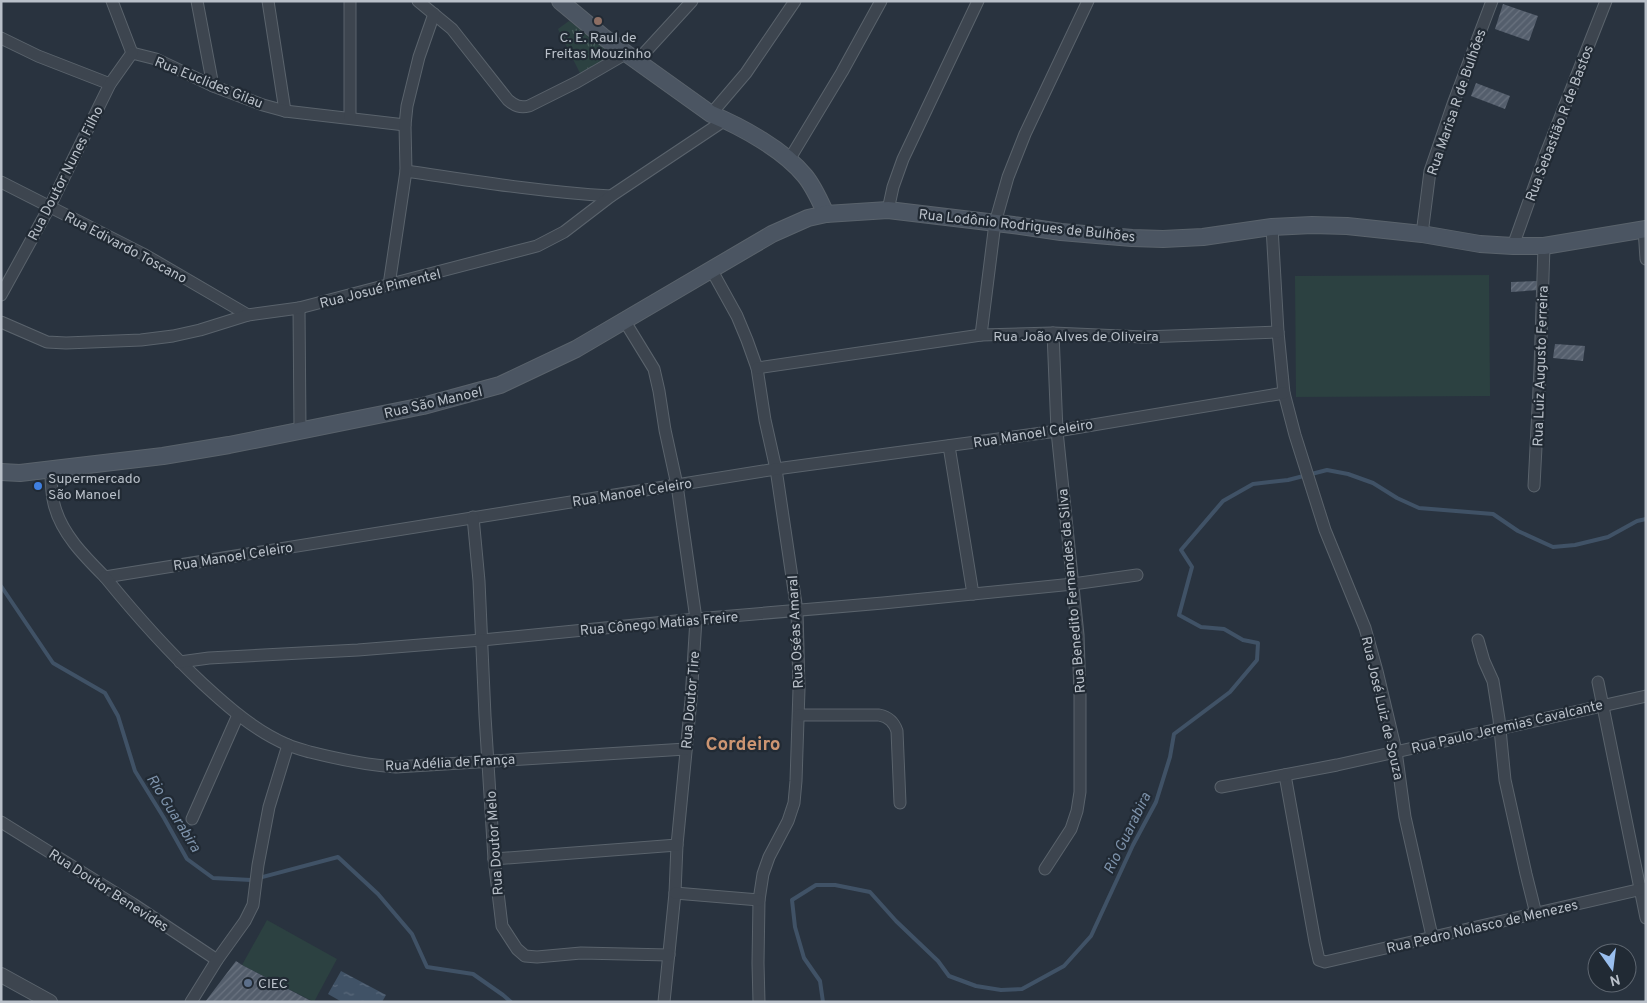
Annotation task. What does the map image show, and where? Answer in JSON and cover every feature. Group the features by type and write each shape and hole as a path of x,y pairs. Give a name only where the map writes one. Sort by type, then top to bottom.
{"main road":[{"path":"560,1 602,36 718,117 764,142 789,160 806,177 816,192 826,214"},
{"name":"Rua Lodônio Rodrigues de Bulhões","path":"826,214 888,210 1061,232 1163,239 1213,236 1312,225 1347,226 1422,234 1480,244 1513,246 1544,246 1645,229"},
{"name":"Rua São Manoel","path":"1,472 20,473 163,456 229,445 423,406 500,385 576,349 772,234 808,218 826,214"}],"street":[{"path":"112,1 132,53"},
{"path":"197,1 213,86"},
{"path":"268,1 285,111"},
{"path":"350,1 350,117"},
{"path":"418,1 452,29 508,100 522,108 632,57 692,1"},
{"name":"Rua Josué Pimentel","path":"1,322 46,342 141,340 173,336 200,330 248,315 300,308 390,286 537,246 564,232 718,117 795,1"},
{"path":"789,160 842,72 881,1"},
{"path":"888,210 893,187 903,159 978,1"},
{"path":"981,335 996,223 1008,177 1025,134 1088,1"},
{"name":"Rua Marisa R de Bulhões","path":"1422,234 1430,171 1456,95 1492,1"},
{"name":"Rua Sebastião R de Bastos","path":"1513,246 1545,156 1606,1"},
{"path":"390,286 406,172 405,125 407,106 419,58 434,14"},
{"path":"1,38 38,56 110,84"},
{"name":"Rua Doutor Nunes Filho","path":"1,295 50,206 110,84 132,53"},
{"name":"Rua Euclides Gilau","path":"132,53 156,59 213,86 263,105 285,111 350,117 405,125"},
{"path":"406,172 578,194 611,196"},
{"name":"Rua Edivardo Toscano","path":"1,182 145,255 248,315"},
{"name":"Rua José Luiz de Souza","path":"1272,228 1278,332 1284,393 1325,530 1365,628 1377,671 1396,751 1405,816 1432,936"},
{"path":"1645,229 1646,259"},
{"name":"Rua Luiz Augusto Ferreira","path":"1534,486 1544,246"},
{"name":"Rua Oséas Amaral","path":"711,269 737,316 756,368 776,469 797,611 799,715 794,803 788,820 768,857 763,874 759,900 758,963 760,1002"},
{"path":"300,308 300,430"},
{"name":"Rua Doutor Tire","path":"624,320 654,369 677,485 696,618 691,700 677,845 675,893 664,1002"},
{"name":"Rua João Alves de Oliveira","path":"756,368 981,335 1052,333 1144,337 1278,332"},
{"name":"Rua Benedito Fernandes da Silva","path":"1045,869 1071,829 1077,811 1080,792 1078,635 1057,431 1052,333"},
{"name":"Rua Manoel Celeiro","path":"105,577 776,469 1057,431 1284,393"},
{"path":"949,446 973,594"},
{"path":"51,469 53,503 58,518 88,560 105,577"},
{"name":"Rua Doutor Melo","path":"473,517 479,581 494,859 502,926 517,949 525,956 537,957 581,953 669,955"},
{"name":"Rua Cônego Matias Freire","path":"180,662 208,658 358,650 482,640 696,618 797,611 973,594 1073,584 1137,575"},
{"name":"Rua Adélia de França","path":"105,577 180,662 238,715 288,746 331,758 396,767 489,760 686,750"},
{"path":"1478,640 1484,661 1493,681 1505,780 1536,914"},
{"path":"1598,682 1608,739 1643,888 1646,918"},
{"name":"Rua Paulo Jeremias Cavalcante","path":"1221,787 1285,775 1646,696"},
{"path":"192,818 238,715"},
{"path":"799,715 879,715 888,717 897,731 900,804"},
{"path":"191,1002 217,960 245,921 253,905 258,865 270,808 288,746"},
{"name":"Rua Pedro Nolasco de Menezes","path":"1285,775 1320,960 1325,962 1432,936 1483,927 1643,888"},
{"name":"Rua Doutor Benevides","path":"1,822 133,904 217,960"},
{"path":"494,859 677,845"},
{"path":"675,893 759,900"},
{"path":"1,975 50,1002"}],"green space":[{"path":"569,21 615,53 580,73 558,29"},
{"path":"1489,275 1490,396 1296,397 1295,276"},
{"path":"267,920 337,959 314,1002 242,965"}],"water":[{"path":"341,971 386,995 382,1002 342,1002 328,994"}],"building":[{"path":"1503,4 1538,16 1529,41 1495,29"},
{"path":"1476,83 1510,96 1505,109 1471,96"},
{"path":"1538,281 1538,290 1511,292 1511,282"},
{"path":"1555,344 1585,346 1583,361 1553,358"},
{"name":"CIEC","path":"236,961 242,965 313,1002 205,1002"}],"waterway":[{"name":"Rio Guarabira","path":"823,1002 820,981 804,958 795,927 792,900 816,885 835,885 870,892 896,921 938,961 949,976 976,986 1001,990 1022,989 1064,966 1091,936 1133,845 1156,802 1170,757 1174,734 1230,692 1257,660 1258,643 1243,640 1224,629 1201,627 1179,615 1192,567 1181,550 1223,501 1253,484 1288,480 1327,470 1348,474 1373,483 1397,498 1419,508 1493,514 1518,531 1553,547 1575,545 1608,537 1637,521 1646,519"},
{"name":"Rio Guarabira","path":"1,586 53,663 105,693 118,716 135,771 187,859 213,878 251,880 338,857 378,894 412,934 427,967 473,974 511,1002"}],"place":[{"name":"C. E. Raul de Freitas Mouzinho","path":"598,21"},
{"name":"Supermercado São Manoel","path":"38,486"},
{"name":"CIEC","path":"248,983"}],"district":[{"name":"Cordeiro","path":"743,743"}]}
